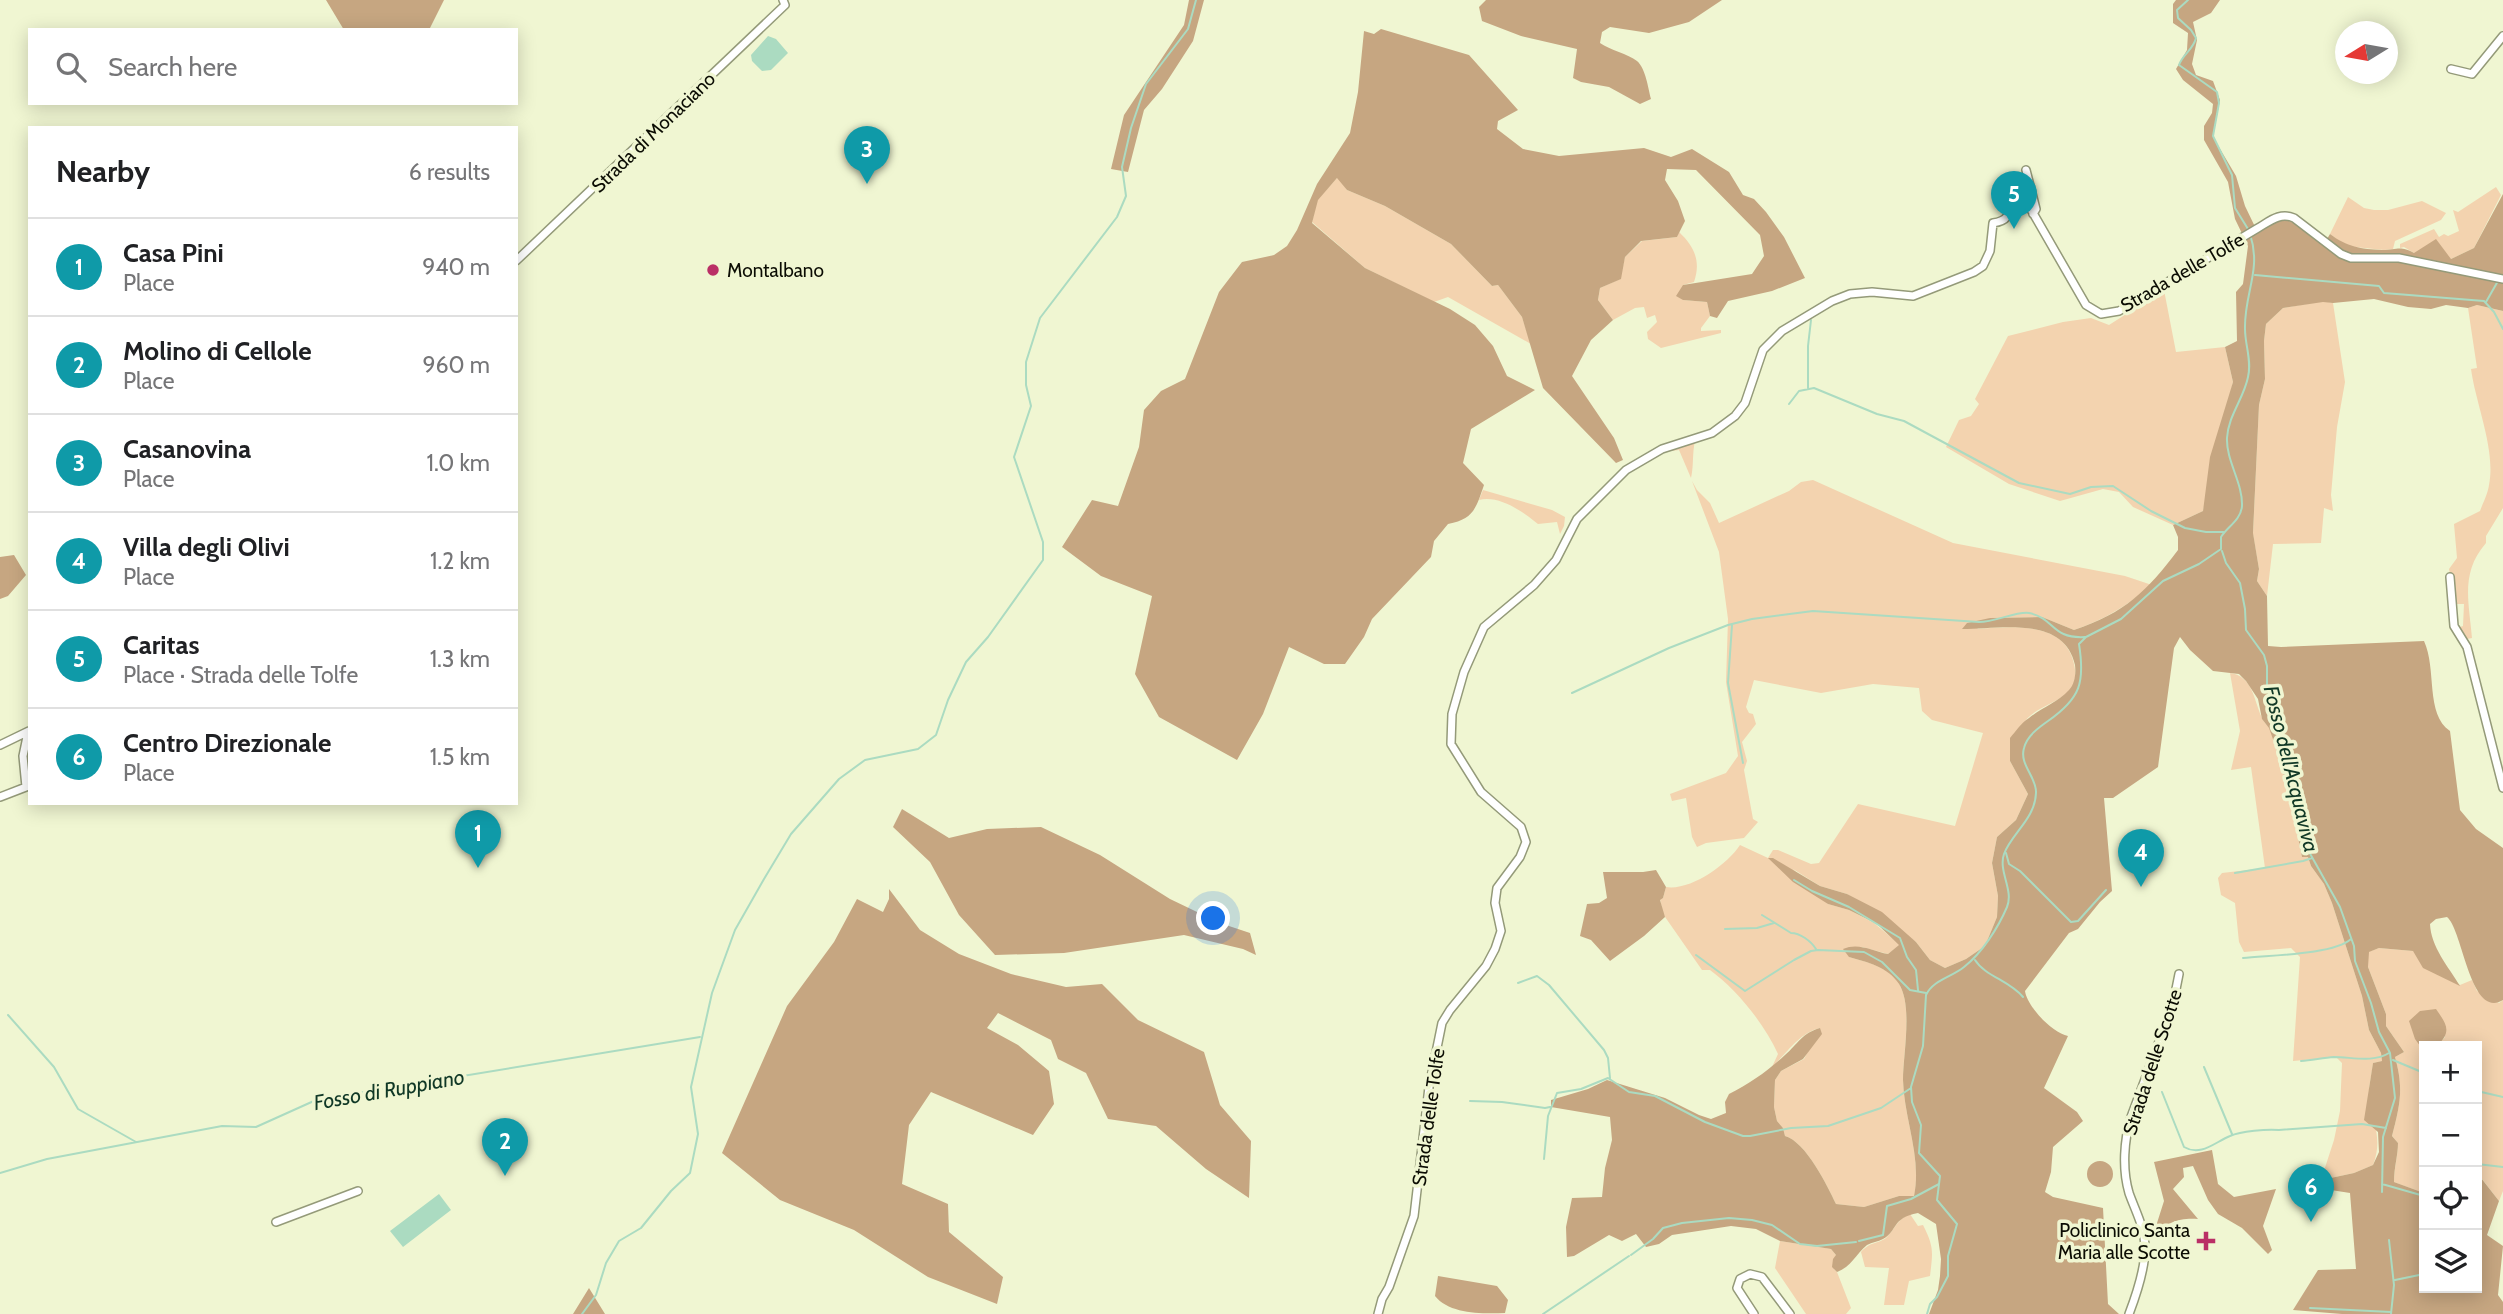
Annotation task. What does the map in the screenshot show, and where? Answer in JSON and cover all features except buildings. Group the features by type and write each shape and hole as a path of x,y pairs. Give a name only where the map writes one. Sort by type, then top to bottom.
{"street":[{"name":"Strada di Monaciano","path":"518,259 785,5 783,0"},
{"path":"2451,69 2472,74 2503,36"},
{"path":"2026,170 2036,209 2033,214"},
{"name":"Strada delle Tolfe","path":"1378,1314 1413,1216 1429,1087 1442,1023 1496,949 1501,931 1495,903 1497,888 1520,857 1525,842 1521,827 1481,792 1451,744 1452,714 1464,671 1485,627 1534,585 1556,560 1577,519 1626,470 1661,449 1712,433 1735,416 1745,403 1763,350 1782,331 1832,302 1850,294 1872,292 1913,296 1983,266 1990,251 1993,223 2009,216 2014,198 2023,199 2086,305 2101,314 2119,311 2278,217 2290,216 2341,254 2351,258 2399,258 2503,279"},
{"path":"2450,577 2454,626 2467,647 2503,789"},
{"path":"0,745 28,731"},
{"path":"0,797 26,787 23,756 28,735"},
{"name":"Strada delle Scotte","path":"2129,1314 2143,1268 2145,1244 2127,1184 2127,1134 2131,1116 2173,1004 2179,974"},
{"path":"276,1222 358,1191"},
{"path":"1755,1314 1738,1291 1738,1284 1743,1277 1756,1274 1762,1277 1790,1314"}],"shaded area":[{"path":"326,0 444,0 430,28 343,28"},
{"path":"1189,0 1204,0 1193,41 1162,89 1144,110 1128,172 1111,169 1124,115 1184,25"},
{"path":"1486,0 1722,0 1689,22 1649,33 1610,27 1602,32 1600,43 1637,61 1643,69 1651,99 1640,104 1609,87 1573,78 1577,49 1521,36 1482,21 1479,7"},
{"path":"2176,0 2220,0 2211,13 2193,22 2197,40 2192,64 2196,75 2213,81 2220,100 2213,137 2236,176 2245,206 2258,233 2272,222 2283,220 2295,224 2324,244 2330,234 2348,245 2361,248 2402,249 2414,253 2436,239 2451,259 2474,248 2503,194 2503,311 2477,305 2468,308 2446,305 2431,309 2408,307 2374,299 2283,308 2266,324 2265,379 2259,405 2253,533 2259,569 2257,581 2267,596 2268,646 2424,641 2437,714 2450,731 2460,810 2476,829 2503,848 2503,1000 2492,1003 2483,997 2475,986 2453,925 2447,917 2436,919 2430,924 2431,932 2441,956 2460,986 2423,968 2413,951 2379,948 2369,952 2368,967 2386,1014 2386,1026 2404,1052 2395,1057 2400,1088 2392,1136 2398,1143 2394,1182 2419,1191 2419,1293 2482,1293 2482,1179 2499,1201 2487,1235 2503,1246 2498,1295 2503,1302 2503,1314 2342,1314 2293,1310 2318,1270 2356,1269 2350,1193 2312,1187 2312,1182 2354,1173 2373,1165 2379,1152 2378,1132 2364,1120 2373,1063 2382,1061 2381,1053 2369,1030 2362,996 2332,903 2308,857 2302,857 2288,789 2269,728 2262,719 2258,699 2239,674 2213,671 2180,637 2174,648 2158,767 2113,798 2104,798 2112,891 2078,929 2069,933 2025,991 2030,1004 2041,1018 2055,1030 2068,1036 2044,1088 2077,1112 2083,1121 2053,1147 2051,1172 2045,1192 2053,1197 2103,1208 2108,1304 2119,1314 1929,1314 1938,1290 1941,1259 1936,1224 1918,1213 1903,1218 1888,1236 1867,1245 1850,1264 1837,1272 1832,1267 1836,1255 1831,1249 1780,1241 1756,1229 1731,1226 1672,1235 1659,1244 1646,1247 1636,1234 1622,1241 1609,1235 1574,1256 1567,1257 1566,1227 1572,1198 1602,1197 1612,1140 1610,1117 1551,1107 1551,1100 1607,1080 1665,1098 1711,1119 1726,1113 1725,1102 1729,1094 1765,1072 1804,1036 1820,1028 1822,1034 1803,1059 1781,1071 1775,1080 1774,1107 1777,1121 1785,1136 1801,1146 1808,1155 1836,1204 1864,1207 1899,1196 1914,1196 1916,1167 1903,1080 1906,1005 1903,993 1889,973 1849,957 1843,949 1860,947 1888,954 1899,945 1877,924 1849,910 1828,904 1793,882 1768,858 1773,858 1820,886 1847,894 1882,912 1916,942 1930,960 1945,968 1966,959 1985,946 1997,917 1998,896 1992,863 1997,837 2016,820 2028,794 2010,761 2010,738 2026,720 2071,688 2075,665 2069,649 2058,638 2044,632 2012,627 1962,629 1967,623 1990,618 2042,617 2074,630 2107,616 2145,589 2178,550 2178,537 2173,525 2203,511 2210,457 2233,382 2225,347 2237,341 2236,292 2243,284 2248,246 2235,219 2228,182 2204,140 2204,126 2212,113 2213,104 2183,80 2176,69 2187,50 2188,33 2173,23 2173,4"},
{"path":"1381,29 1469,55 1518,110 1498,121 1497,129 1523,149 1559,156 1644,148 1671,157 1692,149 1729,172 1743,195 1754,199 1766,212 1784,237 1805,278 1772,291 1728,301 1717,318 1710,316 1707,302 1683,300 1676,296 1683,285 1752,274 1764,256 1760,235 1696,170 1667,169 1665,180 1678,201 1685,221 1677,237 1641,241 1625,257 1621,279 1600,288 1598,300 1613,320 1591,340 1572,376 1614,438 1623,460 1616,463 1543,388 1522,317 1498,285 1492,286 1451,244 1385,206 1347,190 1337,178 1318,200 1312,223 1365,268 1450,309 1475,325 1493,346 1507,376 1535,390 1471,429 1463,463 1484,485 1476,506 1469,516 1448,524 1434,541 1431,557 1372,619 1364,637 1345,664 1324,664 1289,647 1263,714 1237,760 1159,717 1135,674 1152,596 1101,576 1062,547 1092,500 1118,506 1139,447 1144,410 1161,391 1185,379 1219,292 1242,262 1274,255 1287,246 1297,230 1317,184 1350,133 1358,92 1364,31 1374,34"},
{"path":"768,36 776,39 788,53 771,70 762,71 752,61 751,55"},
{"path":"1338,177 1347,190 1385,206 1451,244 1492,286 1498,285 1522,317 1531,344 1448,297 1434,302 1365,268 1312,222 1317,200"},
{"path":"2496,187 2501,195 2474,248 2451,259 2400,248 2400,244 2434,229 2439,237 2459,231 2453,210 2458,212"},
{"path":"2348,197 2364,208 2374,210 2388,210 2422,201 2446,213 2441,220 2395,241 2393,249 2345,246 2330,234"},
{"path":"1679,232 1693,249 1697,261 1694,282 1683,285 1683,300 1707,302 1710,316 1701,331 1721,330 1721,333 1661,348 1648,339 1647,332 1657,322 1655,315 1647,318 1644,307 1635,308 1613,320 1598,300 1600,288 1620,279 1625,257 1642,241 1677,237"},
{"path":"2164,290 2176,352 2225,347 2233,382 2203,511 2173,525 2133,507 2119,492 2103,489 2060,501 2009,484 1946,447 1959,420 1971,416 1979,404 1975,399 2008,336 2091,318 2109,325"},
{"path":"2323,301 2333,303 2345,382 2337,427 2331,495 2333,511 2324,508 2321,543 2273,544 2267,596 2257,581 2259,569 2253,534 2259,405 2265,379 2266,324 2283,308"},
{"path":"2477,305 2503,311 2503,508 2472,565 2468,600 2472,638 2467,639 2460,627 2463,626 2464,604 2456,604 2449,569 2457,558 2454,524 2480,511 2488,488 2490,471 2488,442 2471,369 2477,368 2468,308"},
{"path":"1695,441 1691,478 1679,450 1662,452"},
{"path":"1813,480 1953,543 2125,576 2152,585 2115,611 2074,630 2042,617 1990,618 1977,629 2005,627 2035,629 2048,633 2060,640 2069,650 2075,674 2070,690 2030,716 2016,740 2010,761 2028,794 2016,820 1997,837 1992,863 1998,896 1997,917 1985,946 1966,959 1945,968 1930,960 1916,942 1847,894 1820,886 1793,869 1828,904 1849,910 1874,923 1900,945 1888,954 1862,947 1849,957 1890,973 1903,993 1906,1005 1904,1095 1916,1167 1914,1197 1899,1196 1864,1207 1836,1204 1808,1155 1801,1146 1785,1136 1777,1121 1774,1107 1775,1080 1781,1071 1804,1059 1820,1028 1806,1034 1772,1067 1778,1054 1765,1030 1730,987 1710,970 1702,970 1663,914 1660,899 1663,898 1666,887 1697,881 1726,861 1740,845 1768,858 1773,850 1778,850 1811,864 1819,863 1858,804 1955,826 1983,733 1932,720 1922,711 1919,688 1873,684 1821,693 1754,680 1746,707 1749,713 1753,714 1756,724 1742,742 1747,761 1744,770 1753,819 1758,822 1744,838 1706,843 1697,847 1692,837 1686,798 1672,801 1670,794 1726,773 1738,756 1726,682 1728,619 1719,552 1692,481 1710,503 1719,523 1789,491 1801,482"},
{"path":"1483,490 1552,510 1565,517 1560,534 1557,522 1538,524 1518,509 1502,502 1479,500"},
{"path":"14,555 26,575 8,596 0,599 0,557"},
{"path":"2230,673 2238,675 2248,684 2262,718 2271,731 2285,778 2302,857 2308,857 2332,903 2362,996 2369,1030 2381,1053 2382,1061 2373,1063 2369,1094 2377,1139 2376,1156 2373,1165 2354,1173 2321,1180 2340,1111 2342,1063 2336,1057 2293,1061 2300,957 2291,948 2244,952 2239,942 2235,903 2221,895 2218,878 2222,873 2265,868 2251,767 2231,770 2240,731"},
{"path":"902,809 949,838 987,829 1041,827 1100,855 1170,899 1220,923 1250,933 1256,955 1243,949 1184,935 1064,953 995,955 959,915 930,862 893,827"},
{"path":"1656,870 1666,887 1660,900 1665,917 1610,961 1591,940 1580,936 1587,904 1599,903 1607,898 1603,872"},
{"path":"889,889 920,930 959,954 1011,974 1066,987 1102,984 1138,1020 1204,1052 1220,1105 1251,1141 1249,1198 1206,1169 1156,1126 1108,1119 1086,1073 1058,1059 1051,1040 998,1013 987,1028 1018,1045 1049,1071 1054,1104 1033,1135 931,1092 909,1125 902,1184 948,1204 949,1232 1003,1277 997,1304 928,1277 854,1230 780,1200 722,1153 787,1006 834,942 857,899 883,912 889,899"},
{"path":"2379,948 2413,951 2460,985 2472,980 2477,991 2499,1003 2503,1000 2503,1191 2499,1201 2482,1179 2482,1041 2441,1041 2445,1037 2420,1011 2423,1041 2419,1041 2419,1191 2394,1182 2398,1143 2392,1136 2400,1088 2395,1057 2404,1052 2386,1026 2386,1014 2368,967 2368,952"},
{"path":"2436,1009 2446,1028 2442,1041 2419,1041 2419,1044 2409,1021 2420,1011"},
{"path":"2212,1150 2218,1184 2234,1197 2276,1189 2263,1226 2272,1250 2268,1254 2242,1228 2218,1214 2208,1200 2193,1166 2183,1168 2184,1177 2173,1189 2198,1219 2185,1219 2169,1224 2156,1239 2157,1223 2164,1201 2154,1162"},
{"path":"2100,1161 2109,1165 2113,1174 2109,1183 2100,1187 2091,1183 2087,1174 2091,1165"},
{"path":"439,1194 451,1210 403,1247 390,1231"},
{"path":"1910,1214 1918,1226 1923,1225 1931,1244 1930,1276 1909,1281 1904,1305 1884,1305 1889,1268 1865,1267 1861,1252 1886,1238 1899,1221"},
{"path":"1780,1241 1831,1249 1836,1255 1834,1269 1851,1308 1846,1314 1806,1314 1775,1268"},
{"path":"1438,1276 1497,1286 1508,1300 1505,1313 1457,1310 1441,1302 1435,1296"},
{"path":"589,1288 605,1314 573,1314"}],"waterway":[{"path":"582,1314 596,1295 606,1263 619,1241 641,1228 671,1191 690,1173 698,1134 691,1087 712,993 735,930 791,834 839,779 865,760 918,749 936,735 948,700 966,662 988,637 1043,560 1043,542 1014,457 1031,406 1026,385 1026,362 1040,318 1117,217 1126,196 1122,167 1131,128 1146,84 1188,29 1196,0"},
{"path":"2188,0 2177,10 2178,18 2196,38 2179,65 2217,92 2219,103 2213,136 2232,175 2235,208 2248,229"},
{"path":"1927,1314 1930,1304 1937,1297 1948,1276 1948,1256 1957,1224 1937,1200 1940,1176 1919,1153 1921,1125 1912,1102 1911,1087 1923,1046 1926,995 1933,986 1977,955 1994,932 2007,907 2009,894 2003,867 2004,854 2032,811 2036,793 2024,760 2024,748 2033,733 2059,713 2074,697 2081,679 2079,644 2086,637 2121,619 2163,581 2199,564 2221,549 2221,537 2241,511 2242,497 2229,455 2227,438 2230,422 2249,371 2245,316 2254,259 2250,234"},
{"path":"2255,275 2379,286 2384,293 2484,301 2503,329"},
{"path":"2486,302 2498,281"},
{"path":"1808,388 1811,320"},
{"path":"1789,404 1799,391 1814,388 1877,414 1904,421 2019,483 2070,494 2091,487 2113,486 2151,511 2185,528 2223,532"},
{"name":"Fosso dell'Acquaviva","path":"2222,551 2226,563 2240,583 2246,630 2264,655 2276,726 2305,807 2308,850 2340,907 2379,1032 2390,1053 2395,1098 2383,1137 2382,1192"},
{"path":"1572,693 1669,648 1728,625 1813,611 1979,622 2029,613 2044,619 2059,632 2085,637"},
{"path":"1732,625 1728,683 1743,763"},
{"path":"2006,853 2009,864 2020,871 2071,922 2078,921 2106,890"},
{"path":"2235,873 2312,858"},
{"path":"1794,880 1849,907 1900,938 1907,957 1916,970 1918,990"},
{"path":"1762,915 1791,933 1805,938 1816,949"},
{"path":"1725,929 1757,928 1774,923"},
{"path":"2243,958 2316,951 2351,939"},
{"path":"1696,955 1745,991 1811,951 1864,952 1882,962 1910,990 1926,993"},
{"path":"1975,960 1979,966 2023,997"},
{"path":"1518,983 1537,976 1549,985 1604,1050 1608,1058 1610,1078"},
{"path":"8,1015 54,1067 78,1109 136,1142"},
{"name":"Fosso di Ruppiano","path":"0,1173 47,1159 222,1126 256,1127 316,1100 700,1037"},
{"path":"2301,1061 2334,1057 2369,1059 2389,1053"},
{"path":"2393,1060 2419,1071"},
{"path":"2204,1067 2232,1134"},
{"path":"1544,1159 1548,1116 1557,1093 1581,1089 1608,1078 1629,1092 1655,1096 1705,1122 1743,1136 1791,1128 1828,1126 1881,1108 1911,1088"},
{"path":"2162,1092 2184,1147 2190,1150 2208,1148 2235,1134 2254,1131 2362,1124 2386,1128"},
{"path":"2482,1092 2503,1097"},
{"path":"1470,1101 1550,1107"},
{"path":"2482,1165 2503,1167"},
{"path":"1859,1241 1883,1235 1887,1206 1911,1199 1939,1184"},
{"path":"2382,1184 2419,1195"},
{"path":"1631,1255 1663,1228 1729,1218 1772,1225 1800,1244 1817,1246 1856,1242"},
{"name":"Fosso dell'Acquaviva","path":"2389,1240 2394,1285 2391,1314"},
{"path":"1543,1314 1629,1256"},
{"path":"2395,1280 2419,1275"},
{"path":"2310,1308 2391,1312"}],"place":[{"name":"Casanovina","path":"867,184"},
{"name":"Caritas","path":"2014,229"},
{"name":"Montalbano","path":"713,270"},
{"name":"Casa Pini","path":"478,868"},
{"name":"Villa degli Olivi","path":"2141,887"},
{"name":"Molino di Cellole","path":"505,1176"},
{"name":"Centro Direzionale","path":"2311,1222"},
{"name":"Policlinico Santa Maria alle Scotte","path":"2206,1241"}]}
